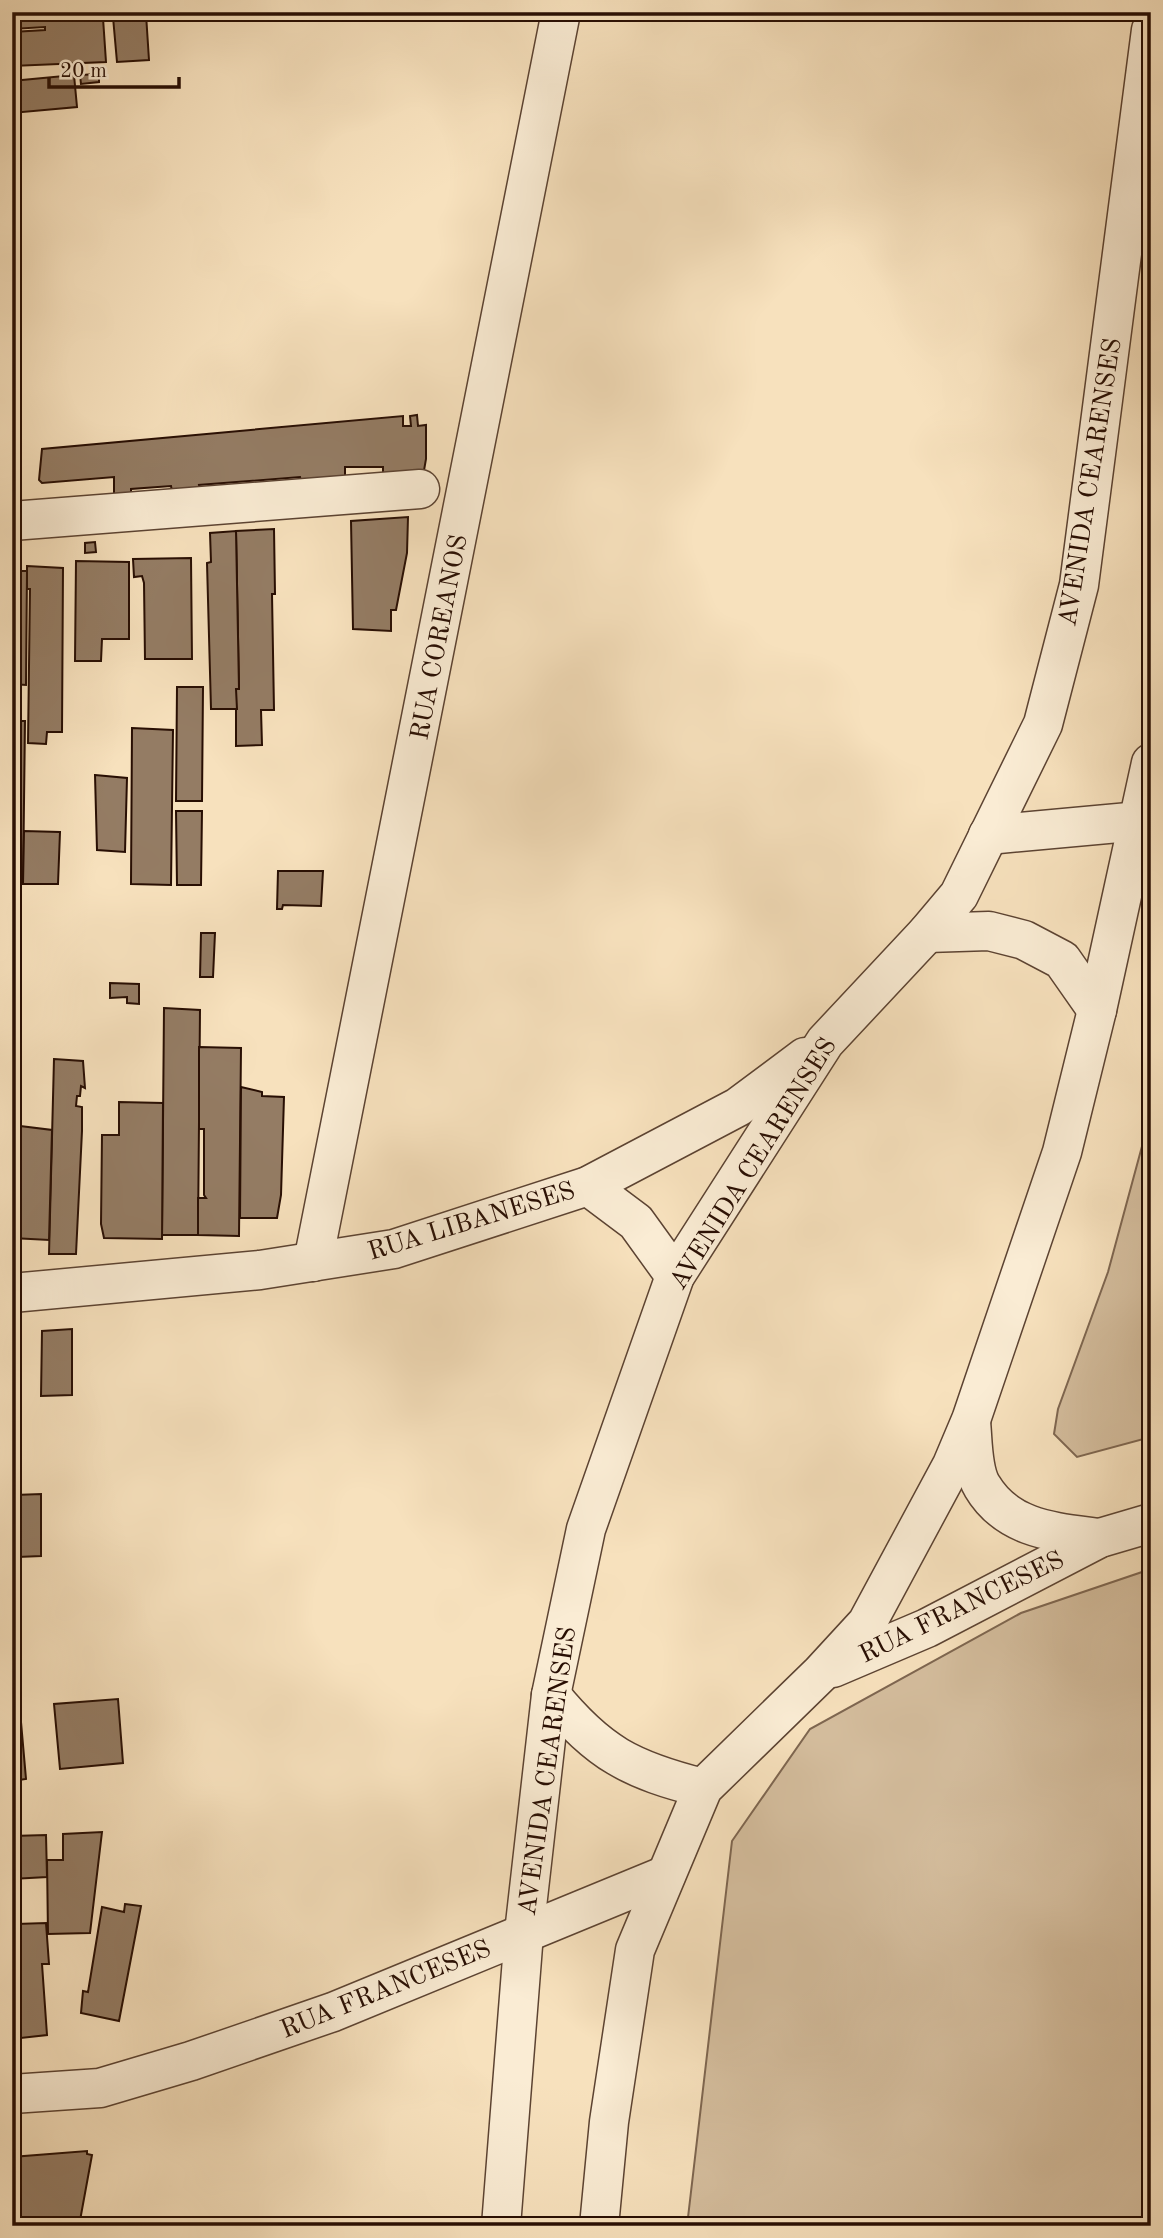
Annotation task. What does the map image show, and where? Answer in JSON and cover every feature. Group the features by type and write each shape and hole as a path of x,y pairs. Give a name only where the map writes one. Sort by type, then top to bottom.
{"street":[{"name":"RUA COREANOS","path":"313,1262 561,12"},
{"name":"AVENIDA CEARENSES","path":"501,2226 524,1933 551,1695 586,1529 675,1276 825,1042 959,895 1043,723 1079,585 1151,30"},
{"path":"12,521 420,489"},
{"path":"599,2226 608,2122 635,1950 703,1788 821,1673 867,1623 952,1465 971,1420 1062,1152 1145,820 1151,763"},
{"path":"988,835 1145,820"},
{"path":"927,933 989,931 1024,940 1062,960 1097,1010"},
{"name":"RUA LIBANESES","path":"12,1293 260,1270 394,1249 588,1186 738,1107 825,1042"},
{"name":"RUA LIBANESES","path":"588,1186 636,1222 675,1276"},
{"name":"RUA FRANCESES","path":"971,1420 980,1484 1002,1510 1021,1523 1100,1538"},
{"name":"RUA FRANCESES","path":"821,1673 927,1628 1100,1538 1151,1523"},
{"path":"551,1695 576,1725 604,1750 653,1776 703,1788"},
{"name":"RUA FRANCESES","path":"12,2094 100,2088 191,2061 332,2012 666,1875"}],"shaded area":[{"path":"1151,1113 1151,1437 1077,1457 1054,1434 1058,1409 1108,1272"},
{"path":"1151,1569 1151,2226 687,2226 732,1841 810,1729 1021,1613"}],"building":[{"path":"12,12 117,12 118,17 146,14 149,60 117,62 113,17 103,18 106,62 12,66 12,32 45,30 45,27 12,29"},
{"path":"99,74 99,82 81,84 80,75"},
{"path":"74,75 77,107 12,113 12,81"},
{"path":"417,415 418,426 426,425 426,459 422,482 383,481 383,467 345,467 345,479 301,482 300,477 199,485 200,490 172,491 171,486 131,489 131,495 114,497 114,477 42,483 39,480 42,449 403,416 403,426 411,426 410,416"},
{"path":"408,517 407,553 396,610 391,610 391,631 353,629 351,521"},
{"path":"274,529 274,710 261,710 262,745 236,746 236,689 239,689 236,531"},
{"path":"236,531 239,689 236,689 237,709 211,709 207,563 211,562 210,533"},
{"path":"95,542 96,552 85,553 85,543"},
{"path":"191,558 192,659 145,659 144,583 142,576 134,577 133,559"},
{"path":"76,561 129,562 129,639 102,639 101,661 75,661"},
{"path":"27,566 63,568 62,732 47,732 46,744 28,743 30,589 27,589"},
{"path":"12,571 27,571 26,685 12,684"},
{"path":"177,687 203,687 202,801 176,801"},
{"path":"12,721 25,721 23,884 12,884"},
{"path":"132,728 173,730 171,885 131,884"},
{"path":"95,775 127,778 125,852 97,850"},
{"path":"176,811 202,811 201,885 177,885"},
{"path":"24,831 60,832 58,884 23,884"},
{"path":"278,871 323,871 321,906 283,905 282,909 277,909"},
{"path":"201,933 215,933 213,977 200,977"},
{"path":"110,983 139,984 139,1004 127,1003 127,997 110,998"},
{"path":"164,1008 200,1010 198,1235 162,1235"},
{"path":"199,1047 241,1048 239,1236 198,1235 198,1198 206,1198 204,1129 199,1129"},
{"path":"54,1059 83,1061 85,1088 81,1086 76,1106 82,1107 82,1131 76,1254 49,1254"},
{"path":"241,1087 262,1092 262,1096 284,1097 281,1195 277,1218 240,1218"},
{"path":"119,1102 163,1103 162,1239 104,1238 101,1224 102,1135 119,1135"},
{"path":"12,1125 52,1130 49,1240 12,1238"},
{"path":"72,1329 72,1395 41,1396 42,1331"},
{"path":"41,1494 41,1556 18,1557 15,1495"},
{"path":"118,1699 123,1763 60,1769 54,1704"},
{"path":"21,1722 26,1779 12,1781 12,1723"},
{"path":"102,1832 90,1933 48,1934 47,1860 63,1860 63,1834"},
{"path":"46,1835 47,1877 12,1879 12,1836"},
{"path":"125,1904 141,1906 119,2021 81,2013 83,1991 88,1992 102,1907 124,1912"},
{"path":"12,1920 16,1920 16,1924 46,1923 49,1964 42,1964 47,2035 12,2039"},
{"path":"87,2151 87,2154 92,2155 79,2226 12,2226 12,2157"}]}
